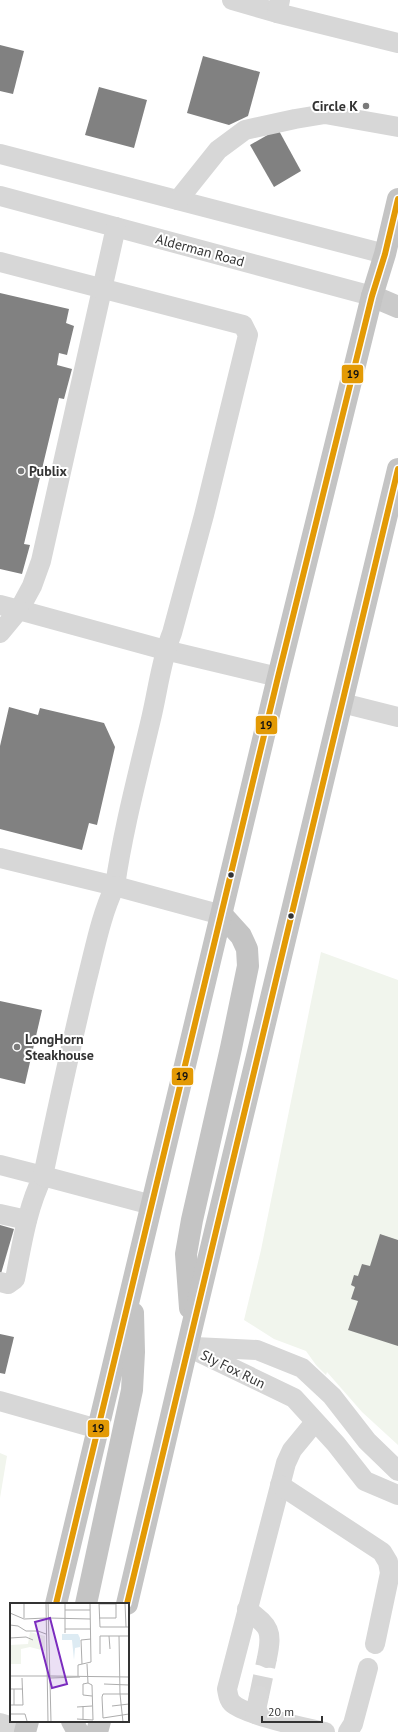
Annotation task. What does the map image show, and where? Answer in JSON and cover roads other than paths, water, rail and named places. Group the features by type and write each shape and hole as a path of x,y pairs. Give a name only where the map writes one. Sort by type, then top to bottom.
{"highway":[{"path":"56,1603 278,678 372,296 392,257 398,199"},
{"path":"127,1603 398,469"},
{"path":"190,1337 186,1254 248,966 247,950 241,936 222,915"},
{"path":"86,1603 132,1390 134,1352 133,1282"},
{"path":"73,1722 78,1732"},
{"path":"97,1732 100,1722"}],"main road":[{"name":"Alderman Road","path":"372,296 398,307"}],"street":[{"path":"232,0 279,6 398,43"},
{"path":"178,200 218,150 245,130 325,114 398,128"},
{"path":"0,154 392,257"},
{"name":"Alderman Road","path":"0,196 372,296"},
{"path":"0,633 19,610 32,586 41,560 116,228"},
{"path":"0,262 243,325 248,335 202,521 172,633 165,650 120,855 115,886 107,904 80,1007 52,1129 43,1176 34,1194 15,1279 8,1284 0,1282"},
{"path":"0,605 165,650 278,678"},
{"path":"342,703 398,717"},
{"path":"0,858 115,886 222,915"},
{"path":"0,1165 152,1205"},
{"path":"0,1214 27,1220"},
{"name":"Sly Fox Run","path":"190,1337 294,1398 336,1444 365,1481 398,1495"},
{"name":"Sly Fox Run","path":"190,1337 257,1350 302,1368 332,1396 367,1441 398,1471"},
{"path":"0,1401 98,1429"},
{"path":"315,1422 292,1450 286,1463 227,1689 228,1698 233,1704 245,1711 257,1705 285,1727 325,1732"},
{"path":"280,1485 382,1552 388,1562 390,1573 375,1644"},
{"path":"247,1609 265,1624 270,1633 267,1658"},
{"path":"349,1732 353,1724 368,1668"},
{"path":"0,1723 26,1729"}],"tunnel":[{"path":"259,1696 267,1658"}],"place":[{"name":"Circle K","path":"366,106"},
{"name":"Publix","path":"21,471"},
{"name":"LongHorn Steakhouse","path":"17,1047"}]}
